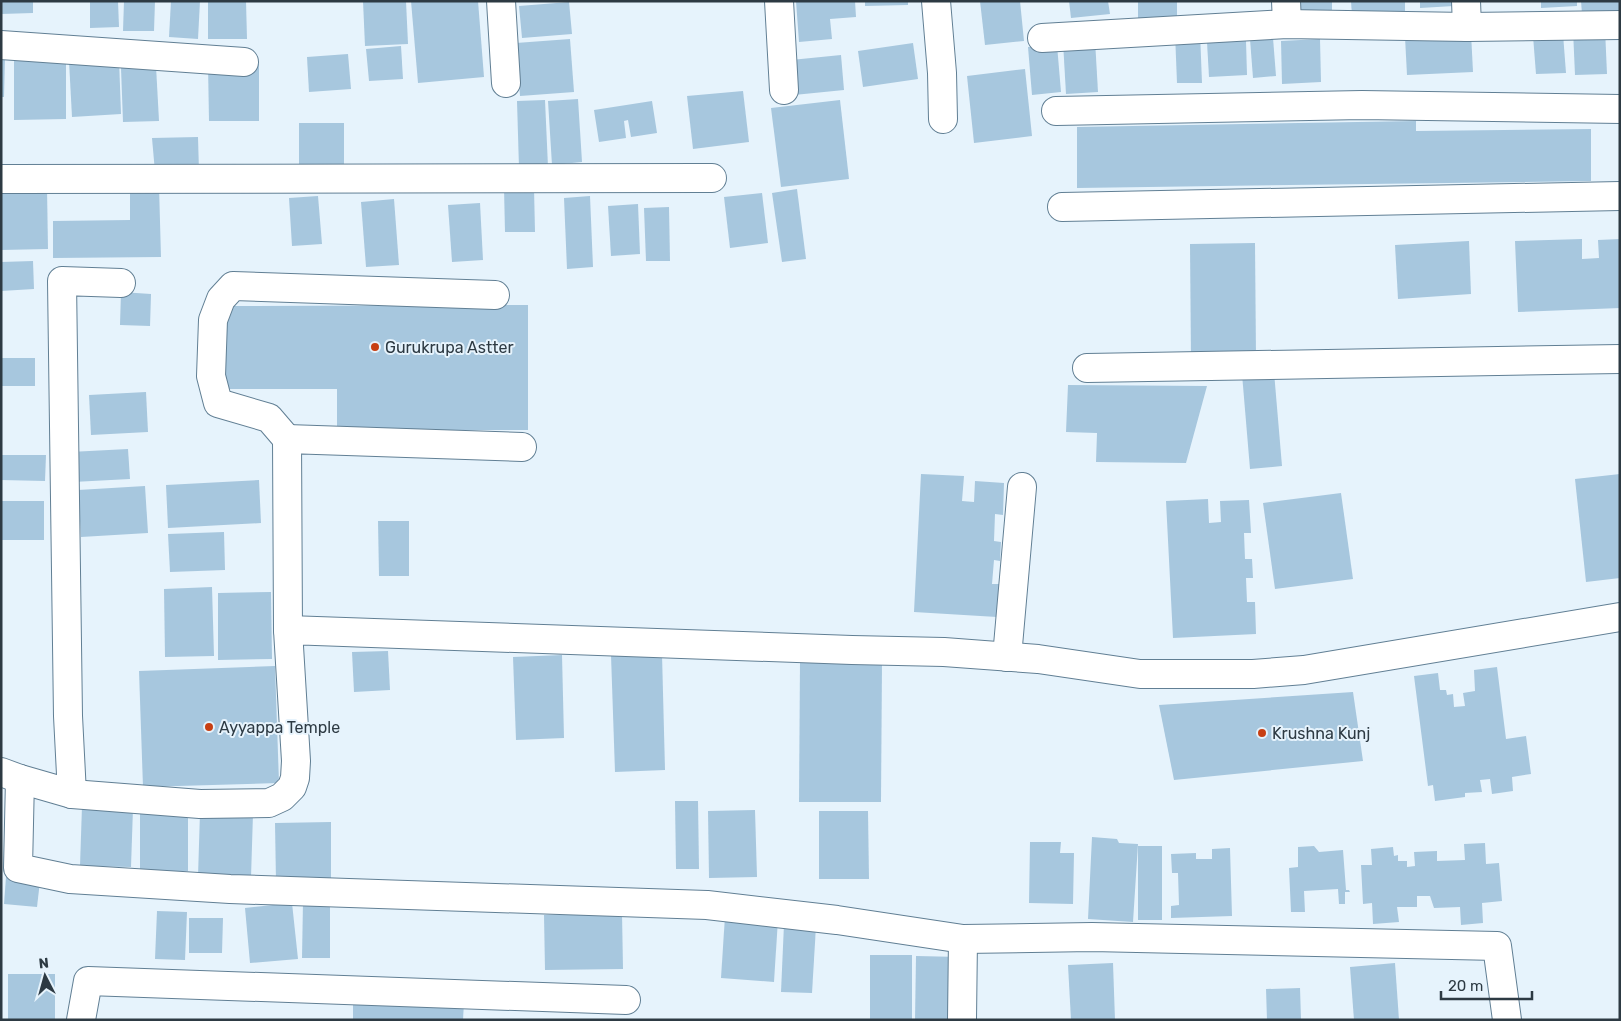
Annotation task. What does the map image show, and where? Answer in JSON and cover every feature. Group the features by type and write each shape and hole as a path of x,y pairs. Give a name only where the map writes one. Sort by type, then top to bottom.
{"street":[{"path":"501,1 506,83"},
{"path":"779,1 784,90"},
{"path":"936,1 942,73 943,118"},
{"path":"1042,38 1286,12 1467,14 1620,25"},
{"path":"1,45 244,62"},
{"path":"1056,111 1362,105 1620,109"},
{"path":"1,179 712,178"},
{"path":"1062,207 1620,196"},
{"path":"72,794 68,716 62,281 121,283"},
{"path":"494,295 234,286 221,299 213,320 211,376 218,403 269,418 286,449 288,630 296,761 295,778 292,787 282,797 269,803 200,804 72,794 11,775 18,868 70,879 230,889 707,905 837,920 963,939 1092,937 1497,946 1507,1020"},
{"path":"1086,368 1620,359"},
{"path":"286,449 522,447"},
{"path":"1007,657 1022,487"},
{"path":"288,630 944,652 1038,659 1140,674 1253,674 1314,669 1620,617"},
{"path":"962,1020 963,939"},
{"path":"81,1020 88,981 626,1000"}],"building":[{"path":"1,1 33,1 33,13 1,14"},
{"path":"90,1 118,1 119,27 90,28"},
{"path":"124,1 155,1 154,31 123,31"},
{"path":"171,1 200,1 198,39 169,37"},
{"path":"208,1 246,1 247,39 208,39"},
{"path":"363,1 406,1 408,44 365,46"},
{"path":"411,1 478,1 484,77 418,83"},
{"path":"796,1 855,1 856,17 830,19 832,39 799,42"},
{"path":"865,1 908,1 908,5 865,6"},
{"path":"980,1 1020,1 1024,41 985,45"},
{"path":"1069,1 1108,1 1110,14 1071,18"},
{"path":"1138,1 1177,1 1177,18 1138,19"},
{"path":"1295,1 1332,1 1332,10 1295,10"},
{"path":"1351,1 1405,1 1405,14 1352,16"},
{"path":"1420,1 1454,1 1454,6 1420,8"},
{"path":"1541,1 1577,1 1577,6 1541,8"},
{"path":"1581,1 1620,1 1620,13 1582,14"},
{"path":"569,2 572,34 522,38 519,6"},
{"path":"1605,29 1607,74 1575,75 1573,30"},
{"path":"1200,32 1202,83 1177,83 1175,33"},
{"path":"1471,33 1473,72 1407,75 1405,37"},
{"path":"1563,34 1566,73 1536,74 1533,36"},
{"path":"1273,38 1276,76 1253,78 1250,39"},
{"path":"570,39 574,92 520,96 516,43"},
{"path":"1320,39 1321,82 1282,84 1281,41"},
{"path":"1095,40 1098,92 1066,94 1063,42"},
{"path":"1246,41 1247,75 1209,77 1207,42"},
{"path":"913,43 918,79 863,87 858,51"},
{"path":"1057,45 1061,92 1032,95 1028,47"},
{"path":"401,46 403,79 369,81 366,49"},
{"path":"348,54 351,89 309,92 307,57"},
{"path":"66,55 66,119 14,120 14,56"},
{"path":"841,55 844,90 794,95 791,60"},
{"path":"1,57 5,57 4,97 1,97"},
{"path":"119,59 121,114 72,117 69,61"},
{"path":"208,64 259,64 259,121 209,121"},
{"path":"156,66 159,121 123,122 121,68"},
{"path":"1025,69 1032,136 974,143 967,76"},
{"path":"743,91 749,142 693,149 687,96"},
{"path":"578,99 582,162 552,165 548,101"},
{"path":"545,100 548,167 519,168 517,101"},
{"path":"840,100 849,179 781,187 771,108"},
{"path":"652,101 657,133 631,137 628,120 624,121 626,138 599,142 594,110"},
{"path":"1416,121 1416,131 1591,129 1591,181 1077,188 1077,127"},
{"path":"299,123 344,123 344,169 299,169"},
{"path":"198,137 199,172 155,172 152,138"},
{"path":"130,186 159,186 161,257 53,258 53,221 130,220"},
{"path":"47,188 48,249 1,250 1,189"},
{"path":"504,188 534,188 535,232 505,232"},
{"path":"797,189 806,259 782,262 772,193"},
{"path":"762,193 768,243 730,248 724,197"},
{"path":"318,196 322,244 292,246 289,198"},
{"path":"590,196 593,267 567,269 564,198"},
{"path":"394,199 399,265 366,267 361,202"},
{"path":"480,203 483,260 452,262 448,205"},
{"path":"638,204 640,254 611,256 608,206"},
{"path":"669,207 670,261 646,261 644,208"},
{"path":"1582,239 1582,259 1599,258 1598,240 1620,239 1620,308 1518,312 1515,241"},
{"path":"1469,241 1471,294 1398,299 1395,245"},
{"path":"1255,243 1256,358 1191,359 1190,244"},
{"path":"33,261 34,289 1,291 1,262"},
{"path":"121,292 151,294 150,326 120,325"},
{"name":"Gurukrupa Astter","path":"528,305 528,430 337,430 337,389 222,389 222,306"},
{"path":"1,358 35,358 35,386 1,386"},
{"path":"1274,372 1282,466 1250,469 1242,374"},
{"path":"1068,385 1207,386 1186,463 1096,462 1097,433 1066,432"},
{"path":"146,392 148,432 91,435 89,395"},
{"path":"128,449 130,479 73,482 70,452"},
{"path":"1,455 46,455 45,481 1,480"},
{"path":"921,474 964,476 962,501 974,502 975,481 1004,483 1003,515 995,514 994,541 1001,542 1000,561 994,560 992,584 999,584 997,617 914,612"},
{"path":"1620,474 1620,578 1586,582 1575,479"},
{"path":"259,480 261,523 168,528 166,485"},
{"path":"145,486 148,533 81,537 78,490"},
{"path":"1341,493 1353,579 1275,589 1263,503"},
{"path":"1208,499 1209,523 1221,522 1220,501 1249,500 1251,533 1244,533 1245,559 1252,559 1253,578 1246,578 1247,602 1255,602 1256,634 1173,638 1166,501"},
{"path":"1,501 44,501 44,540 1,540"},
{"path":"378,521 409,521 409,576 379,576"},
{"path":"224,532 225,570 170,572 168,534"},
{"path":"212,587 214,656 165,657 164,589"},
{"path":"271,592 272,659 218,660 218,593"},
{"path":"388,651 390,690 354,692 352,652"},
{"path":"662,654 665,770 615,772 611,655"},
{"path":"562,655 564,738 516,740 513,657"},
{"path":"800,661 882,662 881,802 799,802"},
{"name":"Ayyappa Temple","path":"275,666 279,783 143,787 139,671"},
{"path":"1497,667 1506,739 1526,736 1531,774 1512,777 1513,791 1492,794 1490,779 1480,780 1482,792 1465,793 1465,797 1435,801 1433,785 1428,786 1414,676 1438,673 1440,690 1446,690 1447,695 1453,694 1454,707 1465,706 1463,693 1475,691 1474,670"},
{"name":"Krushna Kunj","path":"1353,692 1363,761 1174,780 1159,705"},
{"path":"675,801 698,801 699,869 676,869"},
{"path":"82,806 133,808 131,867 80,866"},
{"path":"140,809 188,809 188,871 140,871"},
{"path":"755,810 757,877 709,878 708,811"},
{"path":"819,811 868,811 869,879 819,879"},
{"path":"200,812 253,813 251,877 198,876"},
{"path":"331,822 331,882 276,882 275,823"},
{"path":"1092,837 1117,839 1119,843 1138,844 1133,922 1088,919"},
{"path":"1030,842 1061,842 1060,853 1074,853 1073,904 1029,903"},
{"path":"1485,843 1486,864 1499,863 1502,901 1482,903 1483,923 1461,925 1460,907 1434,908 1430,896 1417,896 1417,907 1397,907 1399,922 1373,924 1372,903 1363,904 1361,865 1372,865 1371,849 1393,847 1394,856 1398,855 1398,861 1407,861 1407,867 1415,866 1414,852 1437,851 1437,861 1465,860 1464,844"},
{"path":"1138,846 1162,846 1162,920 1138,920"},
{"path":"1314,846 1319,852 1343,850 1346,890 1350,892 1345,892 1345,904 1339,904 1338,889 1304,891 1305,912 1291,912 1289,868 1298,867 1298,847"},
{"path":"1230,848 1232,916 1171,918 1171,906 1179,905 1178,873 1172,873 1171,854 1196,853 1196,859 1212,859 1212,849"},
{"path":"6,877 40,881 37,907 4,904"},
{"path":"303,902 330,903 330,958 302,958"},
{"path":"292,903 298,959 250,963 245,908"},
{"path":"157,911 187,912 185,960 155,959"},
{"path":"622,913 623,969 545,970 544,915"},
{"path":"725,916 778,919 774,982 721,978"},
{"path":"189,918 223,918 222,953 189,953"},
{"path":"784,924 816,926 812,993 781,992"},
{"path":"870,955 912,955 912,1020 870,1020"},
{"path":"916,956 961,957 959,1020 915,1020"},
{"path":"1113,963 1115,1020 1071,1020 1068,965"},
{"path":"1395,963 1399,1020 1354,1020 1350,967"},
{"path":"8,974 55,974 55,1020 8,1020"},
{"path":"1300,988 1301,1020 1267,1020 1266,989"},
{"path":"353,999 464,1002 463,1020 353,1020"}],"place":[{"name":"Gurukrupa Astter","path":"375,347"},
{"name":"Ayyappa Temple","path":"209,727"},
{"name":"Krushna Kunj","path":"1262,733"}]}
